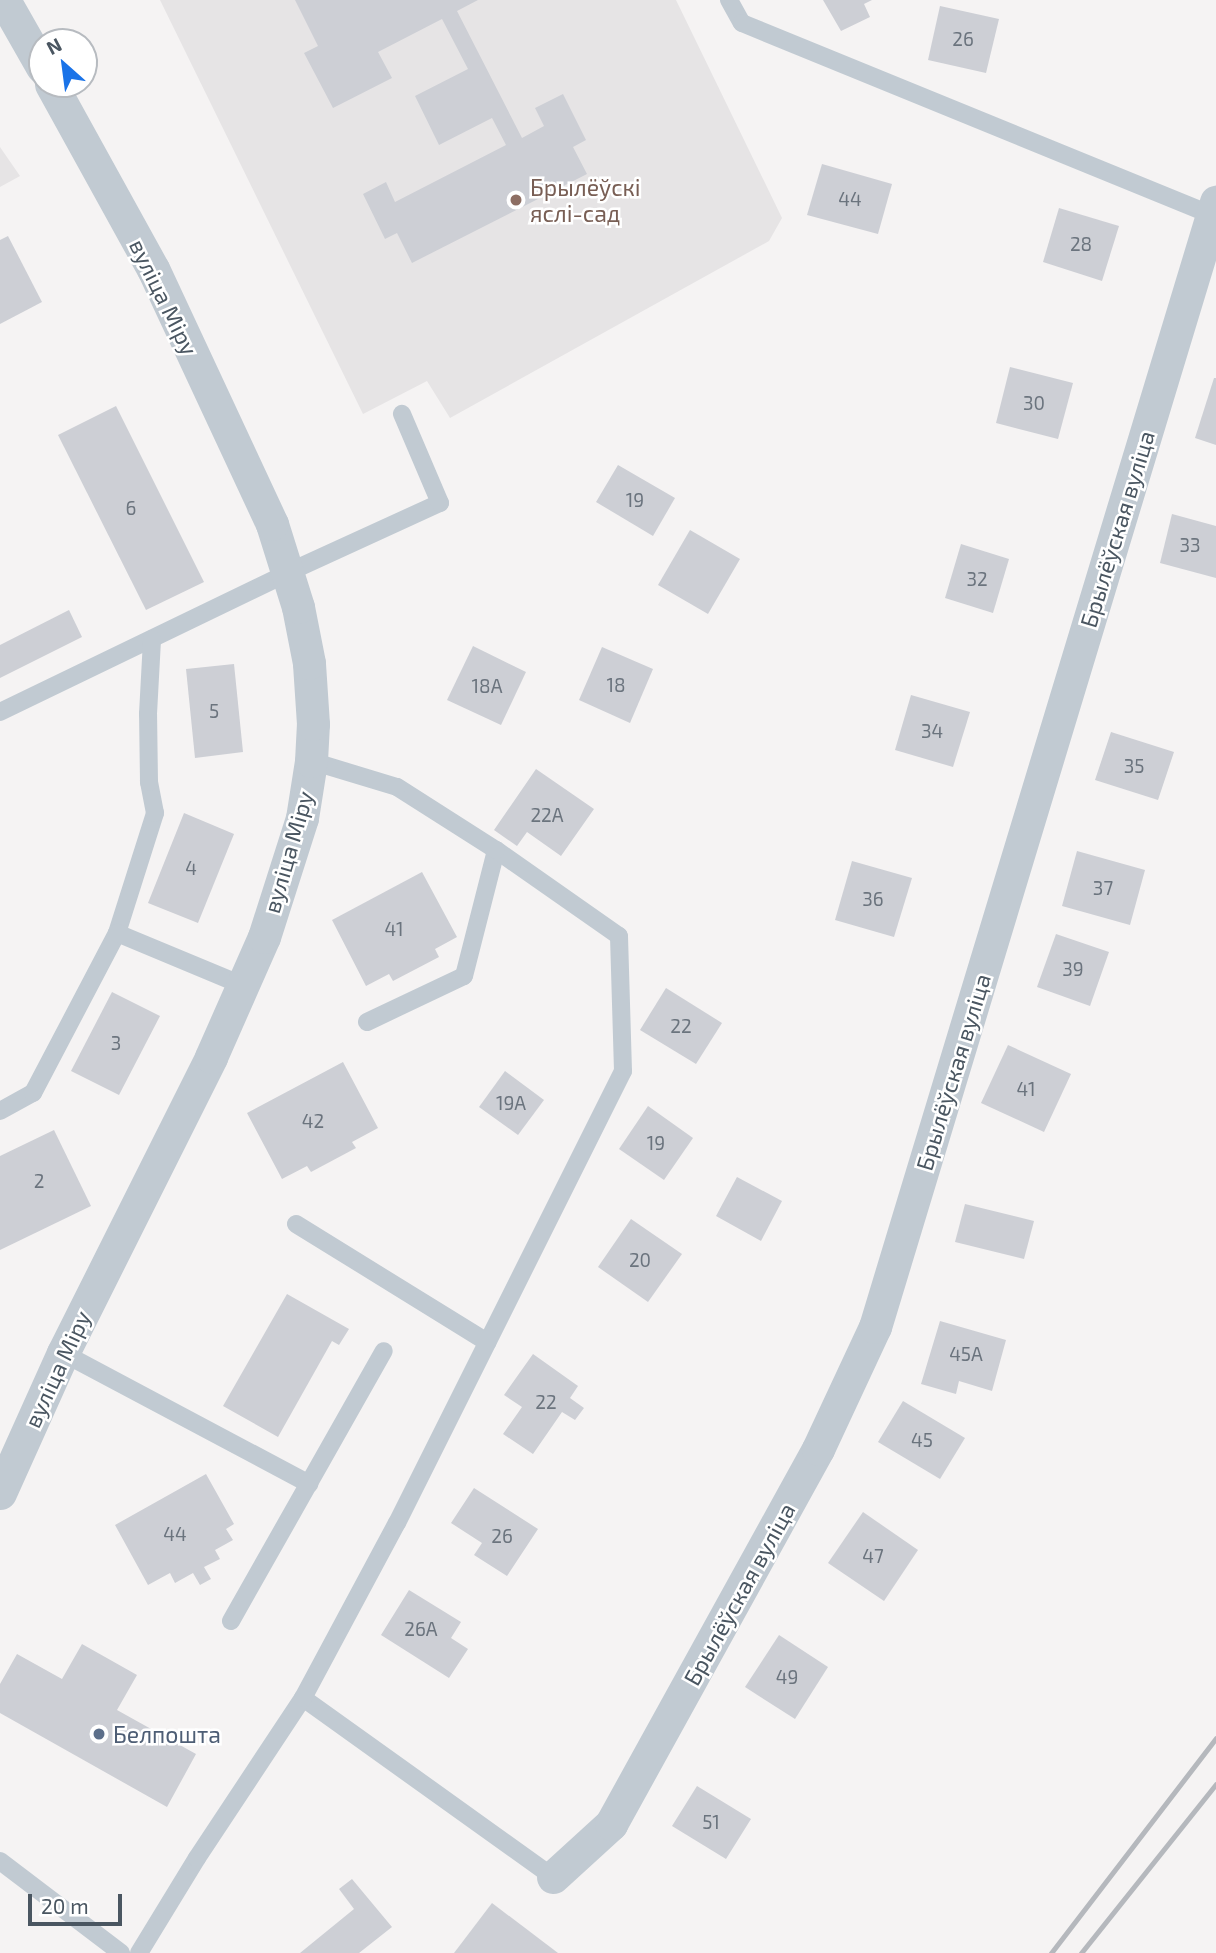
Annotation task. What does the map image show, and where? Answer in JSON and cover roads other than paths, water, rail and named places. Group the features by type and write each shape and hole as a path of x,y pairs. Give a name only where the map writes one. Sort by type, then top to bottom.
{"street":[{"path":"4,0 28,42"},
{"name":"вуліца Міру","path":"0,1493 63,1353 211,1057 264,937 298,831 311,761 313,724 309,663 289,572 272,524 153,269 59,98"},
{"name":"Брылёўская вуліца","path":"553,1877 611,1824 818,1449 875,1327 1214,209"}],"lane":[{"path":"729,0 742,23 1214,209"},
{"path":"0,712 289,572 440,503 402,414"},
{"path":"0,1111 33,1093 117,933 155,813 149,782 148,715 152,639"},
{"path":"139,1953 197,1858 303,1698 623,1072 619,936 496,850 397,788 311,761"},
{"path":"367,1022 464,976 496,850"},
{"path":"117,933 242,985"},
{"path":"296,1224 487,1342"},
{"path":"231,1621 384,1351"},
{"path":"63,1353 309,1484"},
{"path":"303,1698 553,1877"},
{"path":"0,1861 121,1953"}],"railway":[{"path":"1051,1953 1216,1738"},
{"path":"1081,1953 1216,1784"}],"place":[{"name":"Брылёўскі яслі-сад","path":"516,200"},
{"name":"Белпошта","path":"99,1734"}]}
